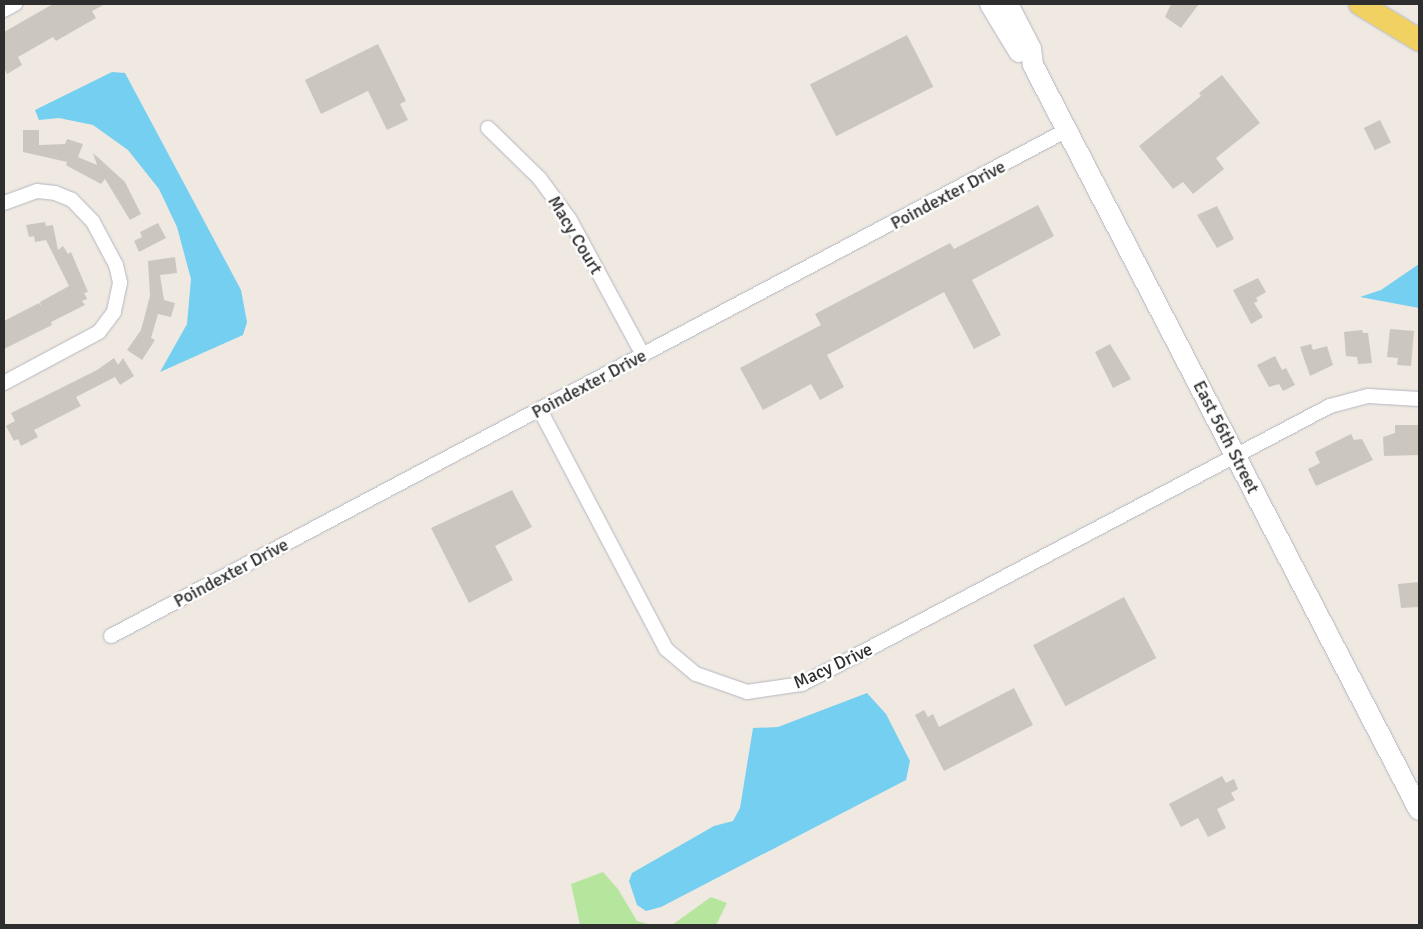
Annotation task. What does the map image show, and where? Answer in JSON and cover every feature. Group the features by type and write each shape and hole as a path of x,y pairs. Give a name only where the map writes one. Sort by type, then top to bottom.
{"main road":[{"name":"East 56th Street","path":"990,4 1021,56 1033,65"},
{"name":"East 56th Street","path":"1008,4 1031,49 1033,65 1419,810"},
{"path":"1360,4 1419,40"}],"street":[{"path":"4,10 15,4"},
{"name":"Macy Court","path":"488,128 540,179 570,220 643,355"},
{"name":"Poindexter Drive","path":"111,636 1067,130"},
{"path":"4,203 31,192 55,193 77,203 93,222 119,277 120,295 114,312 94,336 4,383"},
{"name":"Macy Drive","path":"540,410 666,649 696,674 748,692 802,684 1236,455 1342,402 1381,396 1419,399"}],"green space":[{"path":"603,872 618,889 637,921 652,925 580,925 571,884"},
{"path":"711,897 727,903 716,925 672,925"}],"water":[{"path":"112,72 125,73 241,290 247,322 243,335 160,372 187,324 191,279 177,227 159,189 128,150 93,125 59,118 39,120 35,110"},
{"path":"1419,264 1419,308 1360,297 1381,290"},
{"path":"867,693 886,714 910,761 906,780 661,907 646,911 637,905 629,881 632,873 714,826 733,821 740,808 753,728 778,727"}],"building":[{"path":"53,4 105,4 92,11 96,18 56,41 53,37 18,57 22,65 7,74 4,68 4,32"},
{"path":"1171,4 1199,4 1181,28 1165,17"},
{"path":"907,35 933,87 836,136 810,84"},
{"path":"378,44 406,101 400,104 408,120 387,130 368,91 321,114 305,80"},
{"path":"1222,75 1260,123 1216,158 1224,169 1193,194 1183,182 1173,189 1139,146 1201,96 1199,93"},
{"path":"1380,120 1391,142 1375,150 1364,128"},
{"path":"23,130 39,130 39,145 65,144 67,139 83,144 78,157 97,165 93,153 125,182 141,214 130,220 105,179 101,184 66,165 67,162 23,152"},
{"path":"1038,205 1054,236 972,280 1001,335 974,349 944,292 827,355 844,387 820,400 811,384 763,410 740,368 821,325 815,314 950,243 954,249"},
{"path":"1217,206 1234,239 1217,248 1197,215"},
{"path":"45,222 46,226 53,225 58,250 63,246 68,254 71,252 88,292 84,293 87,299 82,301 85,305 51,322 52,325 4,349 4,321 39,303 41,306 40,302 69,286 46,240 35,242 34,236 29,237 26,225"},
{"path":"158,223 166,238 139,252 134,241 142,237 140,232"},
{"path":"175,257 177,273 160,275 164,300 175,303 171,317 158,314 151,338 155,340 142,360 127,350 141,330 150,296 148,261"},
{"path":"1258,278 1266,292 1256,298 1258,301 1254,303 1263,317 1251,324 1233,290"},
{"path":"1390,329 1414,331 1411,366 1397,365 1398,358 1387,357"},
{"path":"1362,330 1363,333 1368,333 1372,363 1358,364 1357,357 1346,356 1344,332"},
{"path":"1110,344 1131,379 1113,388 1095,352"},
{"path":"1311,344 1313,350 1327,346 1333,365 1310,376 1300,347"},
{"path":"1275,356 1282,370 1286,368 1295,385 1283,391 1279,384 1269,387 1257,365"},
{"path":"114,358 118,365 123,358 134,376 120,385 115,377 76,397 81,406 34,430 38,437 21,446 18,439 14,441 6,426 15,421 11,413 97,370"},
{"path":"1395,425 1419,425 1419,455 1384,456 1383,437 1395,433"},
{"path":"1351,434 1354,440 1362,439 1373,460 1316,486 1308,469 1320,463 1315,452"},
{"path":"512,490 532,527 495,546 513,580 469,603 431,528"},
{"path":"1419,582 1418,607 1401,608 1398,584"},
{"path":"1124,597 1156,658 1065,706 1033,645"},
{"path":"1014,688 1033,725 944,771 915,715 924,710 928,717 933,714 939,727"},
{"path":"1222,776 1226,783 1234,779 1238,789 1231,793 1235,800 1217,809 1226,828 1208,837 1198,818 1181,827 1169,804"}]}
